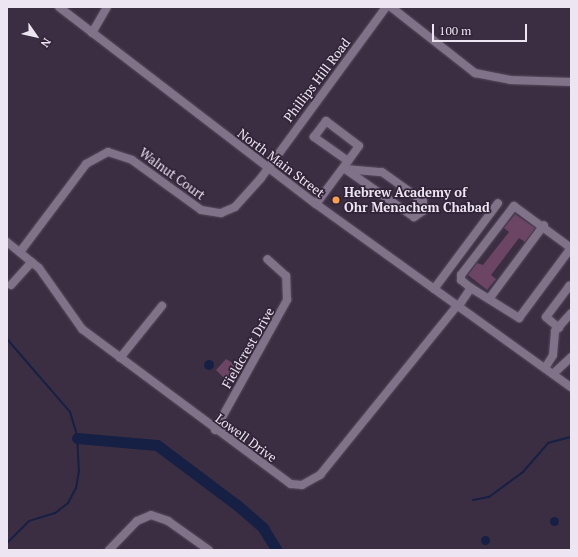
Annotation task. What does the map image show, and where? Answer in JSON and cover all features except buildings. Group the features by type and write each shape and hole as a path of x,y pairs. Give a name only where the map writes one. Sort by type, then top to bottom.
{"street":[{"name":"North Main Street","path":"59,7 267,168 571,387"},
{"path":"92,33 107,7"},
{"name":"Phillips Hill Road","path":"267,168 386,7"},
{"path":"391,7 475,73 510,80 571,82"},
{"path":"316,204 346,165 359,146 326,122 314,137 346,165 366,183 414,217 423,211 423,201 374,170 346,165"},
{"name":"Walnut Court","path":"20,252 96,155 108,152 132,160 192,206 211,213 226,211 239,204 267,168"},
{"path":"366,183 374,170"},
{"path":"434,289 498,203"},
{"path":"514,206 544,226 569,244 570,251 519,318 489,300 461,280 461,275 514,206"},
{"path":"489,300 544,226"},
{"name":"Lowell Drive","path":"7,242 32,262 82,329 282,479 302,485 312,482 471,288"},
{"name":"Fieldcrest Drive","path":"215,430 287,300 286,276 267,259"},
{"path":"11,285 32,262"},
{"path":"559,328 546,317 568,286 571,288"},
{"path":"120,358 162,306"},
{"path":"545,368 553,355 555,331 571,313"},
{"path":"553,374 571,357"},
{"path":"109,550 136,521 151,515 168,521 209,550"}],"water":[{"path":"209,360 214,365 209,370 204,365"},
{"path":"554,516 559,521 554,526 549,521"},
{"path":"485,535 490,540 485,545 480,540"}],"waterway":[{"path":"7,339 70,412 77,435 79,471 76,488 68,503 55,513 29,521 7,543"},
{"path":"473,500 489,497 523,472 548,443 571,437"},
{"path":"77,438 157,445 237,505 263,528 277,550"}],"place":[{"name":"Hebrew Academy of Ohr Menachem Chabad","path":"336,200"}]}
